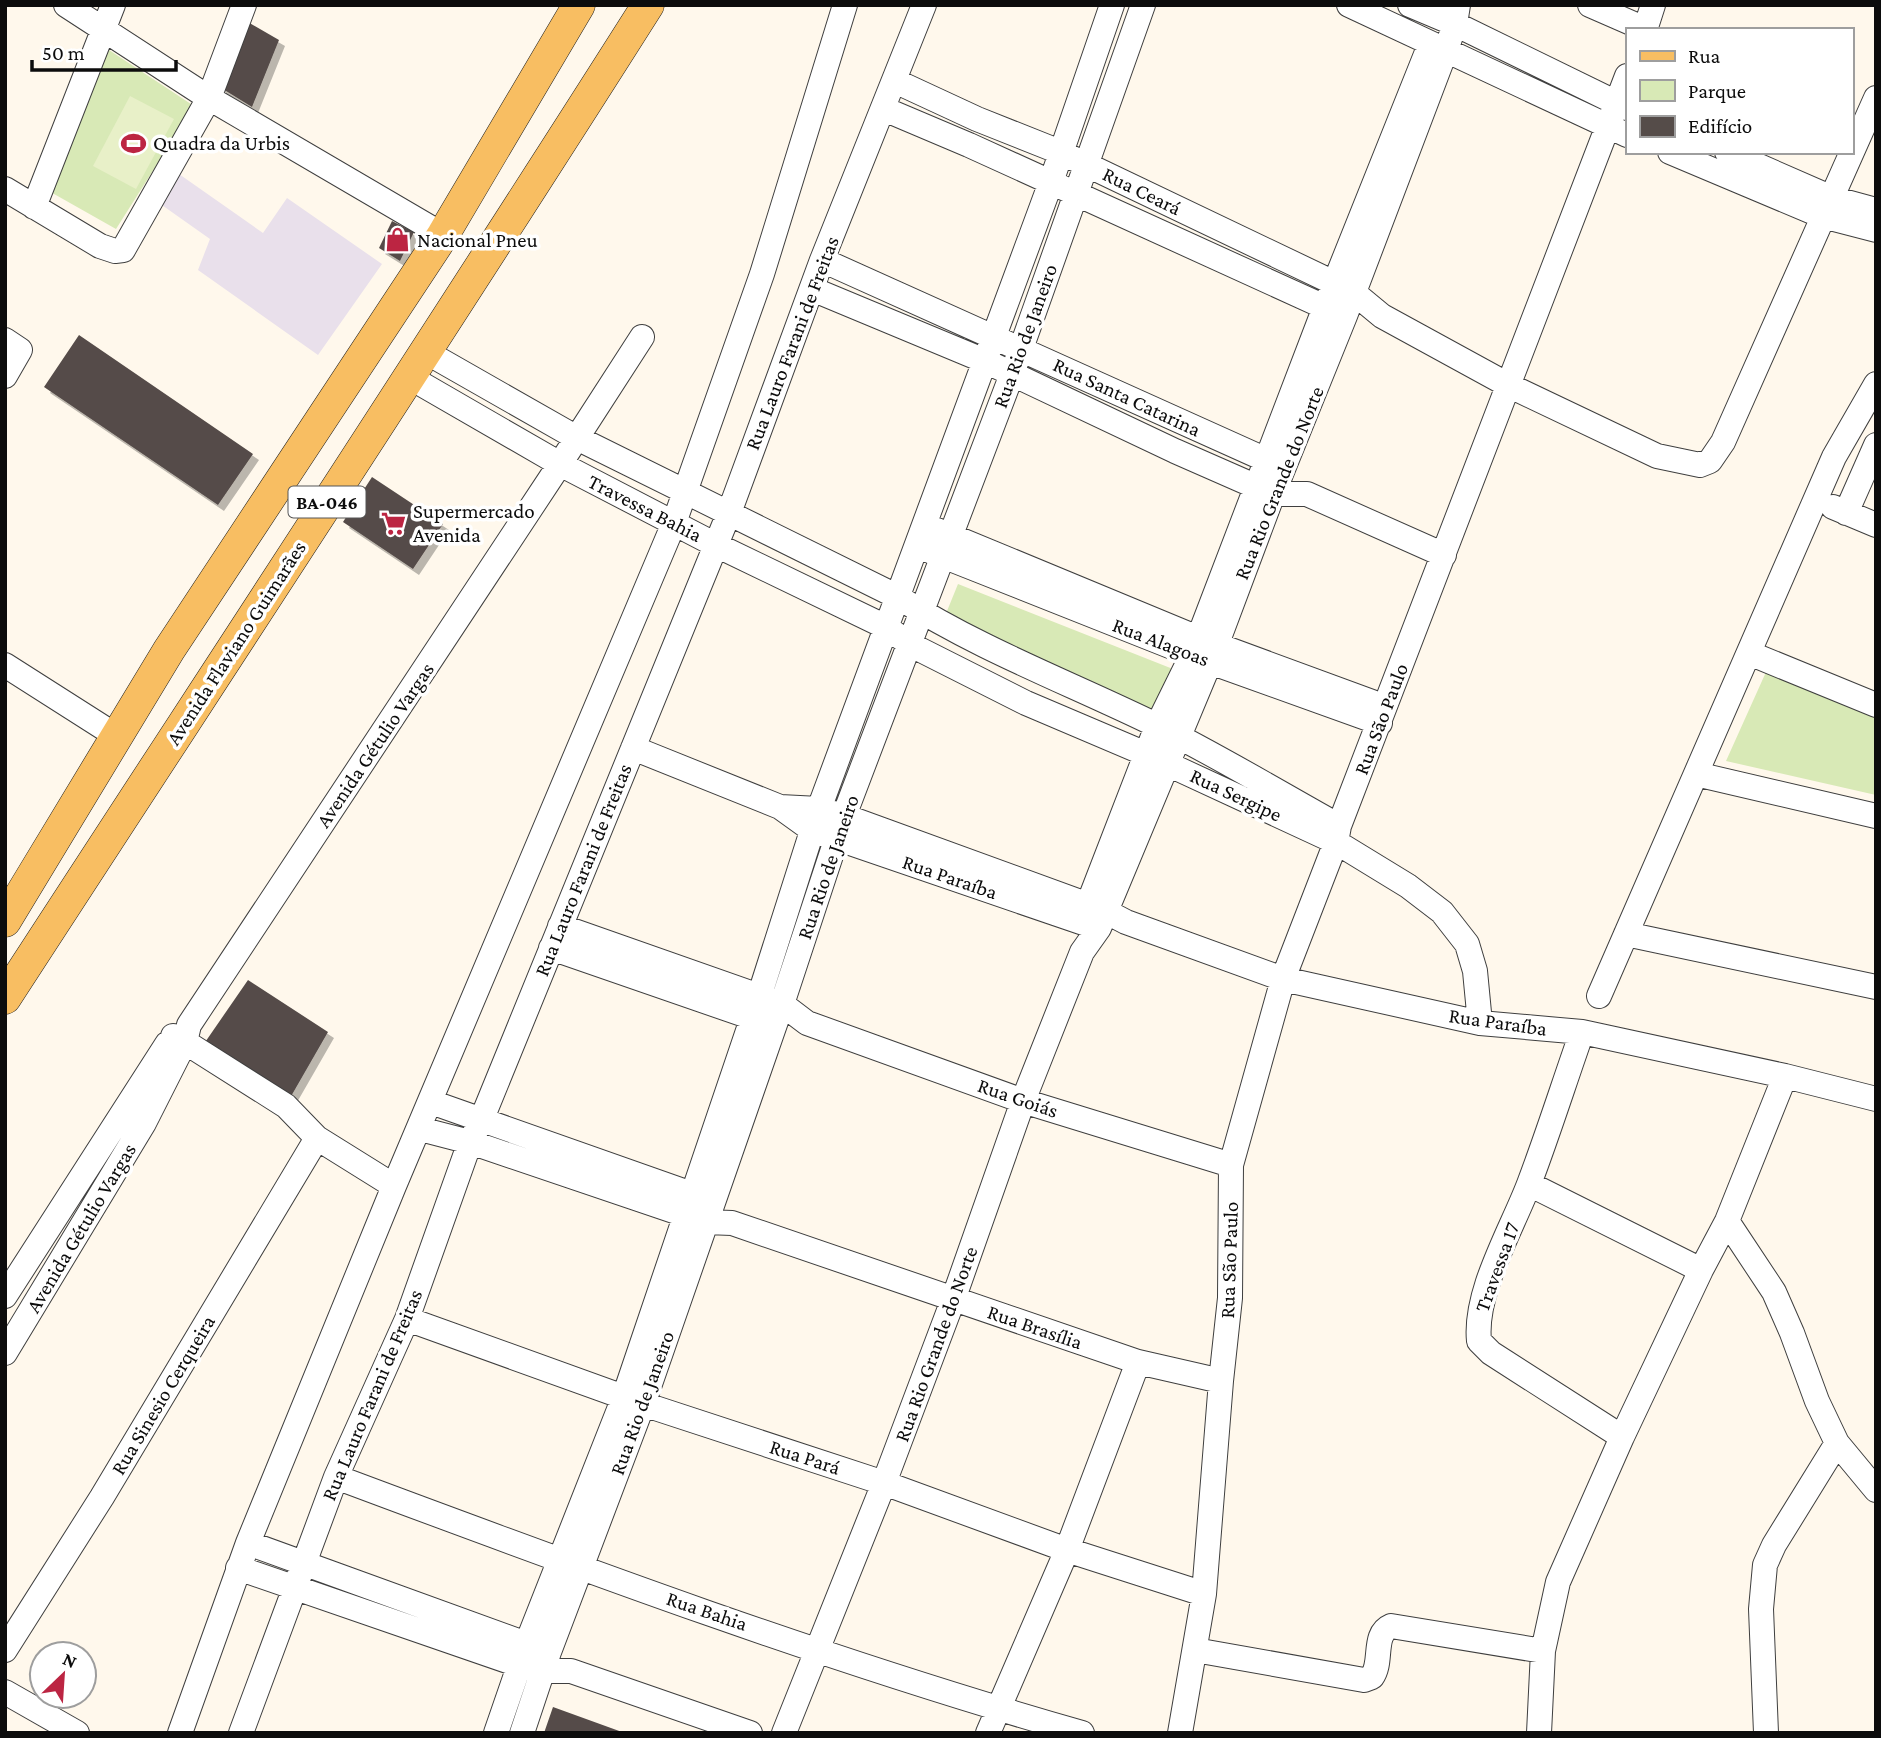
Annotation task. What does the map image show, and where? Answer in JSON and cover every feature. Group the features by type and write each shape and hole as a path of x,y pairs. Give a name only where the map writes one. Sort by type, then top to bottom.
{"main road":[{"name":"BA-046","path":"10,904 118,737 169,650 443,235 579,5"},
{"name":"Avenida Flaviano Guimarães","path":"5,998 418,365 648,5"},
{"path":"217,578 228,603 241,609 260,604"},
{"path":"169,650 180,646 199,650 209,663 211,681"}],"street":[{"path":"66,5 209,98 443,235"},
{"path":"34,207 113,5"},
{"path":"5,189 100,246 115,251 123,250 209,98 244,5"},
{"path":"180,1733 248,1543 394,1186 674,523 762,274 845,5"},
{"name":"Rua Lauro Farani de Freitas","path":"241,1733 336,1477 407,1319 476,1132 634,748 714,544 729,513 822,260 924,5"},
{"name":"Rua Rio de Janeiro","path":"767,1011 816,820 1051,182 1112,5"},
{"name":"Rua Rio de Janeiro","path":"496,1733 535,1658 633,1400 767,1011 911,645 1012,374 1143,5"},
{"path":"1349,5 1618,131"},
{"path":"1410,5 1451,13 1622,106"},
{"path":"1590,5 1643,28"},
{"path":"1645,28 1653,5"},
{"name":"Rua Rio Grande do Norte","path":"783,1733 884,1483 953,1300 1023,1101 1082,952 1100,918 1156,759 1204,649 1451,13"},
{"name":"Rua Ceará","path":"894,81 977,119 1060,152 1344,288 1382,316 1510,386 1657,456 1690,464 1700,465 1710,461 1723,442 1827,207"},
{"name":"Rua São Paulo","path":"1180,1733 1204,1594 1230,1298 1231,1165 1283,979 1510,386 1618,131 1626,82"},
{"path":"1853,149 1876,98"},
{"name":"Rua Ceará","path":"884,109 1335,312 1382,316"},
{"path":"969,145 977,119"},
{"path":"1676,154 1827,207 1876,210"},
{"path":"1731,154 1827,207 1876,230"},
{"path":"1827,207 1851,154"},
{"name":"Rua Santa Catarina","path":"822,260 1275,463 1307,494"},
{"name":"Rua Santa Catarina","path":"811,289 985,361 1264,490 1307,494 1444,555"},
{"path":"893,323 904,295"},
{"name":"Avenida Gétulio Vargas","path":"5,1353 182,1034 642,337"},
{"path":"5,376 13,345"},
{"name":"Travessa Bahia","path":"418,365 577,438 898,597 922,612"},
{"name":"Travessa Bahia","path":"418,365 560,464 714,544 886,627 911,645"},
{"path":"1599,996 1834,457 1876,384"},
{"path":"1175,451 1186,425"},
{"path":"1846,513 1876,445"},
{"path":"1816,500 1876,525"},
{"name":"Rua Alagoas","path":"922,535 1204,649 1383,715"},
{"name":"Rua Sergipe","path":"922,612 1038,672 1167,731 1338,834 1442,912 1467,944 1475,971 1480,1023"},
{"name":"Rua Sergipe","path":"911,645 1026,703 1338,834"},
{"path":"1749,653 1876,705"},
{"path":"5,665 118,737"},
{"path":"1026,703 1038,672"},
{"name":"Rua Paraíba","path":"634,748 816,820 1283,979 1480,1023 1582,1032 1785,1076 1876,1099"},
{"path":"1696,774 1876,816"},
{"path":"1626,934 1876,987"},
{"name":"Rua Goiás","path":"556,937 1023,1101 1231,1165"},
{"name":"Travessa 17","path":"1582,1032 1529,1184 1482,1299 1477,1324 1479,1341 1491,1353 1622,1437"},
{"path":"182,1034 286,1105 317,1138 394,1186"},
{"path":"1539,1733 1542,1651 1558,1582 1622,1437 1727,1221 1785,1076"},
{"name":"Rua Brasília","path":"431,1102 476,1132 699,1208 732,1223 1138,1362 1221,1381"},
{"name":"Avenida Gétulio Vargas","path":"5,1296 135,1117"},
{"name":"Rua Brasília","path":"419,1129 476,1132"},
{"name":"Rua Sinesio Cerqueira","path":"5,1650 102,1497 317,1138"},
{"path":"1529,1184 1701,1270"},
{"path":"1727,1221 1774,1292 1817,1401 1837,1443 1876,1490"},
{"name":"Rua Pará","path":"407,1319 633,1400 884,1483 1067,1550 1204,1594"},
{"path":"988,1733 1067,1550 1138,1362"},
{"path":"1766,1733 1761,1609 1765,1565 1774,1545 1837,1443"},
{"name":"Rua Bahia","path":"336,1477 571,1564 816,1649 998,1709 1082,1733"},
{"path":"248,1543 304,1563 535,1658 750,1733"},
{"path":"238,1568 295,1588 535,1658"},
{"path":"1195,1650 1364,1680 1372,1677 1377,1669 1381,1634 1391,1626 1542,1651"},
{"name":"Rua Rio de Janeiro","path":"522,1733 535,1658"},
{"path":"5,1692 36,1723 76,1733"}],"shaded area":[{"path":"179,174 263,233 287,198 382,264 318,355 198,270 210,239 159,203"}],"green space":[{"path":"106,48 194,106 116,229 47,190"},
{"name":"Quadra da Urbis","path":"130,96 174,119 136,189 93,166"},
{"path":"958,584 1178,671 1158,714 945,616"},
{"path":"1766,672 1876,718 1876,795 1726,761"}],"building":[{"path":"246,21 279,40 252,107 218,86"},
{"name":"Nacional Pneu","path":"392,221 414,232 400,261 379,248"},
{"path":"79,335 253,454 218,505 44,387"},
{"name":"Supermercado Avenida","path":"372,477 443,524 413,569 343,522"},
{"path":"248,980 328,1032 286,1105 199,1051"},
{"path":"553,1707 622,1732 622,1733 544,1733"}],"place":[{"name":"Quadra da Urbis","path":"133,143"},
{"name":"Nacional Pneu","path":"397,240"},
{"name":"Supermercado Avenida","path":"393,523"}]}
